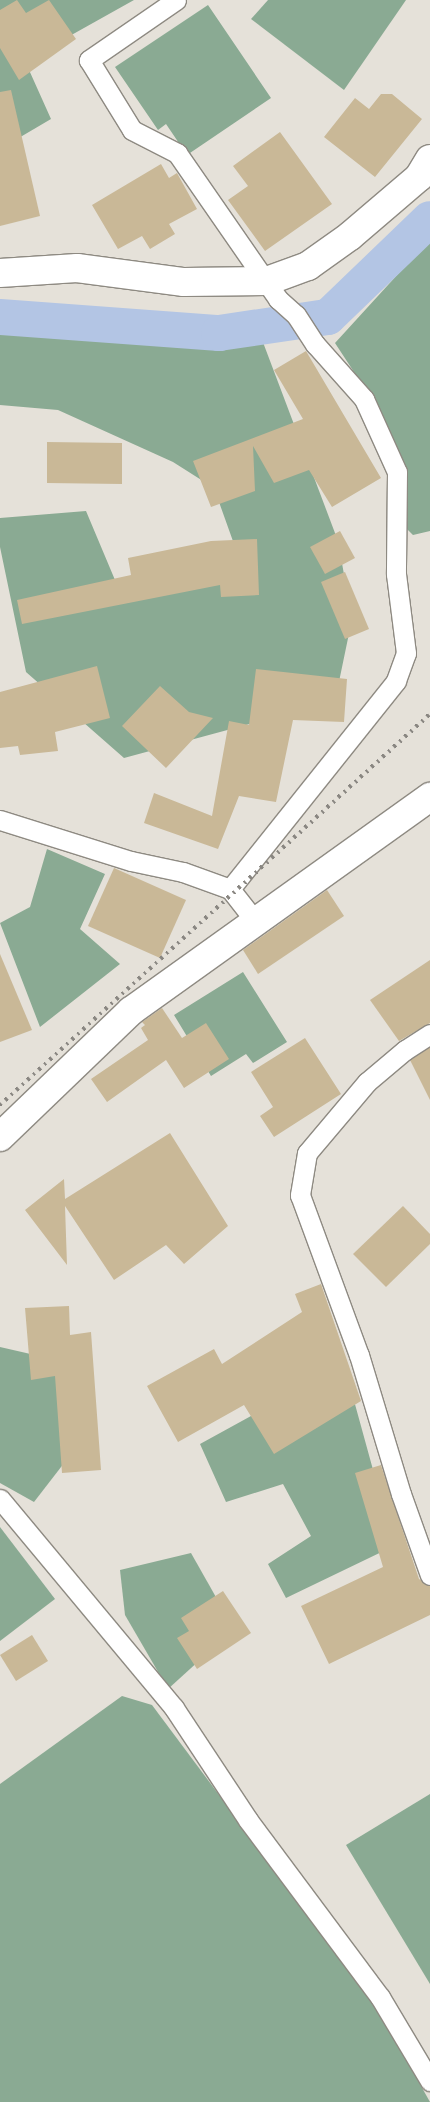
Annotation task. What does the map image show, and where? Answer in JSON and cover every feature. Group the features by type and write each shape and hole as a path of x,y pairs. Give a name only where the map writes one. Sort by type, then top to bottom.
{"street":[{"path":"0,272 77,268 184,282 267,281 308,266 350,236 426,174"},
{"path":"0,1136 131,1012 430,797"}],"lane":[{"path":"176,0 89,60 132,130 177,154 278,299 296,315 315,344 364,399 397,472 396,574 406,653 396,681 230,889"},
{"path":"0,820 132,862 183,872 230,889 256,922"},
{"path":"430,1034 367,1082 307,1153 300,1195 359,1355 401,1494 430,1575"},
{"path":"0,1499 174,1708 248,1820 380,1997 430,2081"}],"green space":[{"path":"0,0 134,0 25,61 51,119 0,149"},
{"path":"268,0 406,0 344,90 251,19"},
{"path":"208,5 271,98 187,155 166,124 158,130 115,67"},
{"path":"430,239 430,531 413,535 403,525 371,398 335,343"},
{"path":"0,322 214,339 261,337 338,541 352,619 335,701 124,758 26,672 0,547 0,518 86,511 115,580 239,558 214,488 173,462 58,410 0,405"},
{"path":"47,849 105,874 80,929 120,964 40,1027 0,923 30,907"},
{"path":"243,972 287,1042 253,1063 246,1054 211,1076 174,1015"},
{"path":"0,1347 61,1361 85,1436 34,1502 0,1483"},
{"path":"333,1371 353,1397 394,1546 286,1598 268,1564 311,1536 283,1484 226,1502 200,1444"},
{"path":"0,1527 55,1599 0,1641"},
{"path":"191,1553 234,1629 168,1689 125,1615 120,1570"},
{"path":"122,1696 152,1705 375,2004 430,2102 0,2102 0,1784"},
{"path":"430,1794 430,1984 346,1845"}],"building":[{"path":"17,0 26,13 49,0 76,39 19,80 0,48 0,10"},
{"path":"11,90 40,216 0,226 0,92"},
{"path":"381,94 392,94 422,119 375,177 324,137 355,98 369,109"},
{"path":"280,132 332,204 265,251 228,200 248,186 233,166"},
{"path":"161,164 169,178 177,173 197,209 169,224 175,234 150,249 142,236 118,249 92,205"},
{"path":"306,351 381,478 332,507 309,470 274,483 253,446 255,491 211,507 193,461 303,419 274,370"},
{"path":"47,442 122,443 122,484 47,483"},
{"path":"340,531 355,558 325,574 310,547"},
{"path":"257,539 259,595 221,597 220,585 22,624 17,600 131,575 128,558 211,541"},
{"path":"345,572 369,629 345,639 321,582"},
{"path":"97,666 110,718 55,732 58,751 20,755 18,746 0,748 0,692"},
{"path":"256,669 347,679 344,722 293,720 276,802 239,796 218,849 144,823 154,793 212,816 229,721 249,725"},
{"path":"160,686 189,712 213,718 166,768 122,726"},
{"path":"114,868 186,900 160,958 88,926"},
{"path":"327,890 344,916 258,974 243,950"},
{"path":"0,954 32,1030 0,1042"},
{"path":"430,960 430,1023 399,1041 370,1000"},
{"path":"162,1008 182,1038 206,1023 229,1059 184,1088 166,1060 107,1102 91,1079 148,1040 141,1028 145,1025 142,1022"},
{"path":"305,1038 341,1094 274,1137 260,1116 273,1107 251,1072"},
{"path":"430,1047 430,1100 410,1060"},
{"path":"170,1133 228,1226 184,1264 166,1245 114,1280 65,1206 67,1265 25,1210 64,1179 65,1199"},
{"path":"403,1206 430,1234 430,1244 386,1287 353,1254"},
{"path":"321,1284 361,1401 274,1454 244,1405 178,1442 147,1386 214,1349 222,1364 302,1312 295,1294"},
{"path":"69,1306 70,1335 91,1332 101,1470 62,1473 55,1376 31,1380 25,1308"},
{"path":"381,1465 419,1579 430,1586 430,1615 329,1664 301,1606 383,1567 355,1473"},
{"path":"223,1591 251,1633 197,1669 177,1638 189,1631 181,1618"},
{"path":"32,1635 48,1661 16,1681 0,1655"}],"waterway":[{"path":"0,317 219,333 328,317 430,219"}],"railway":[{"path":"0,1105 430,714"}]}
